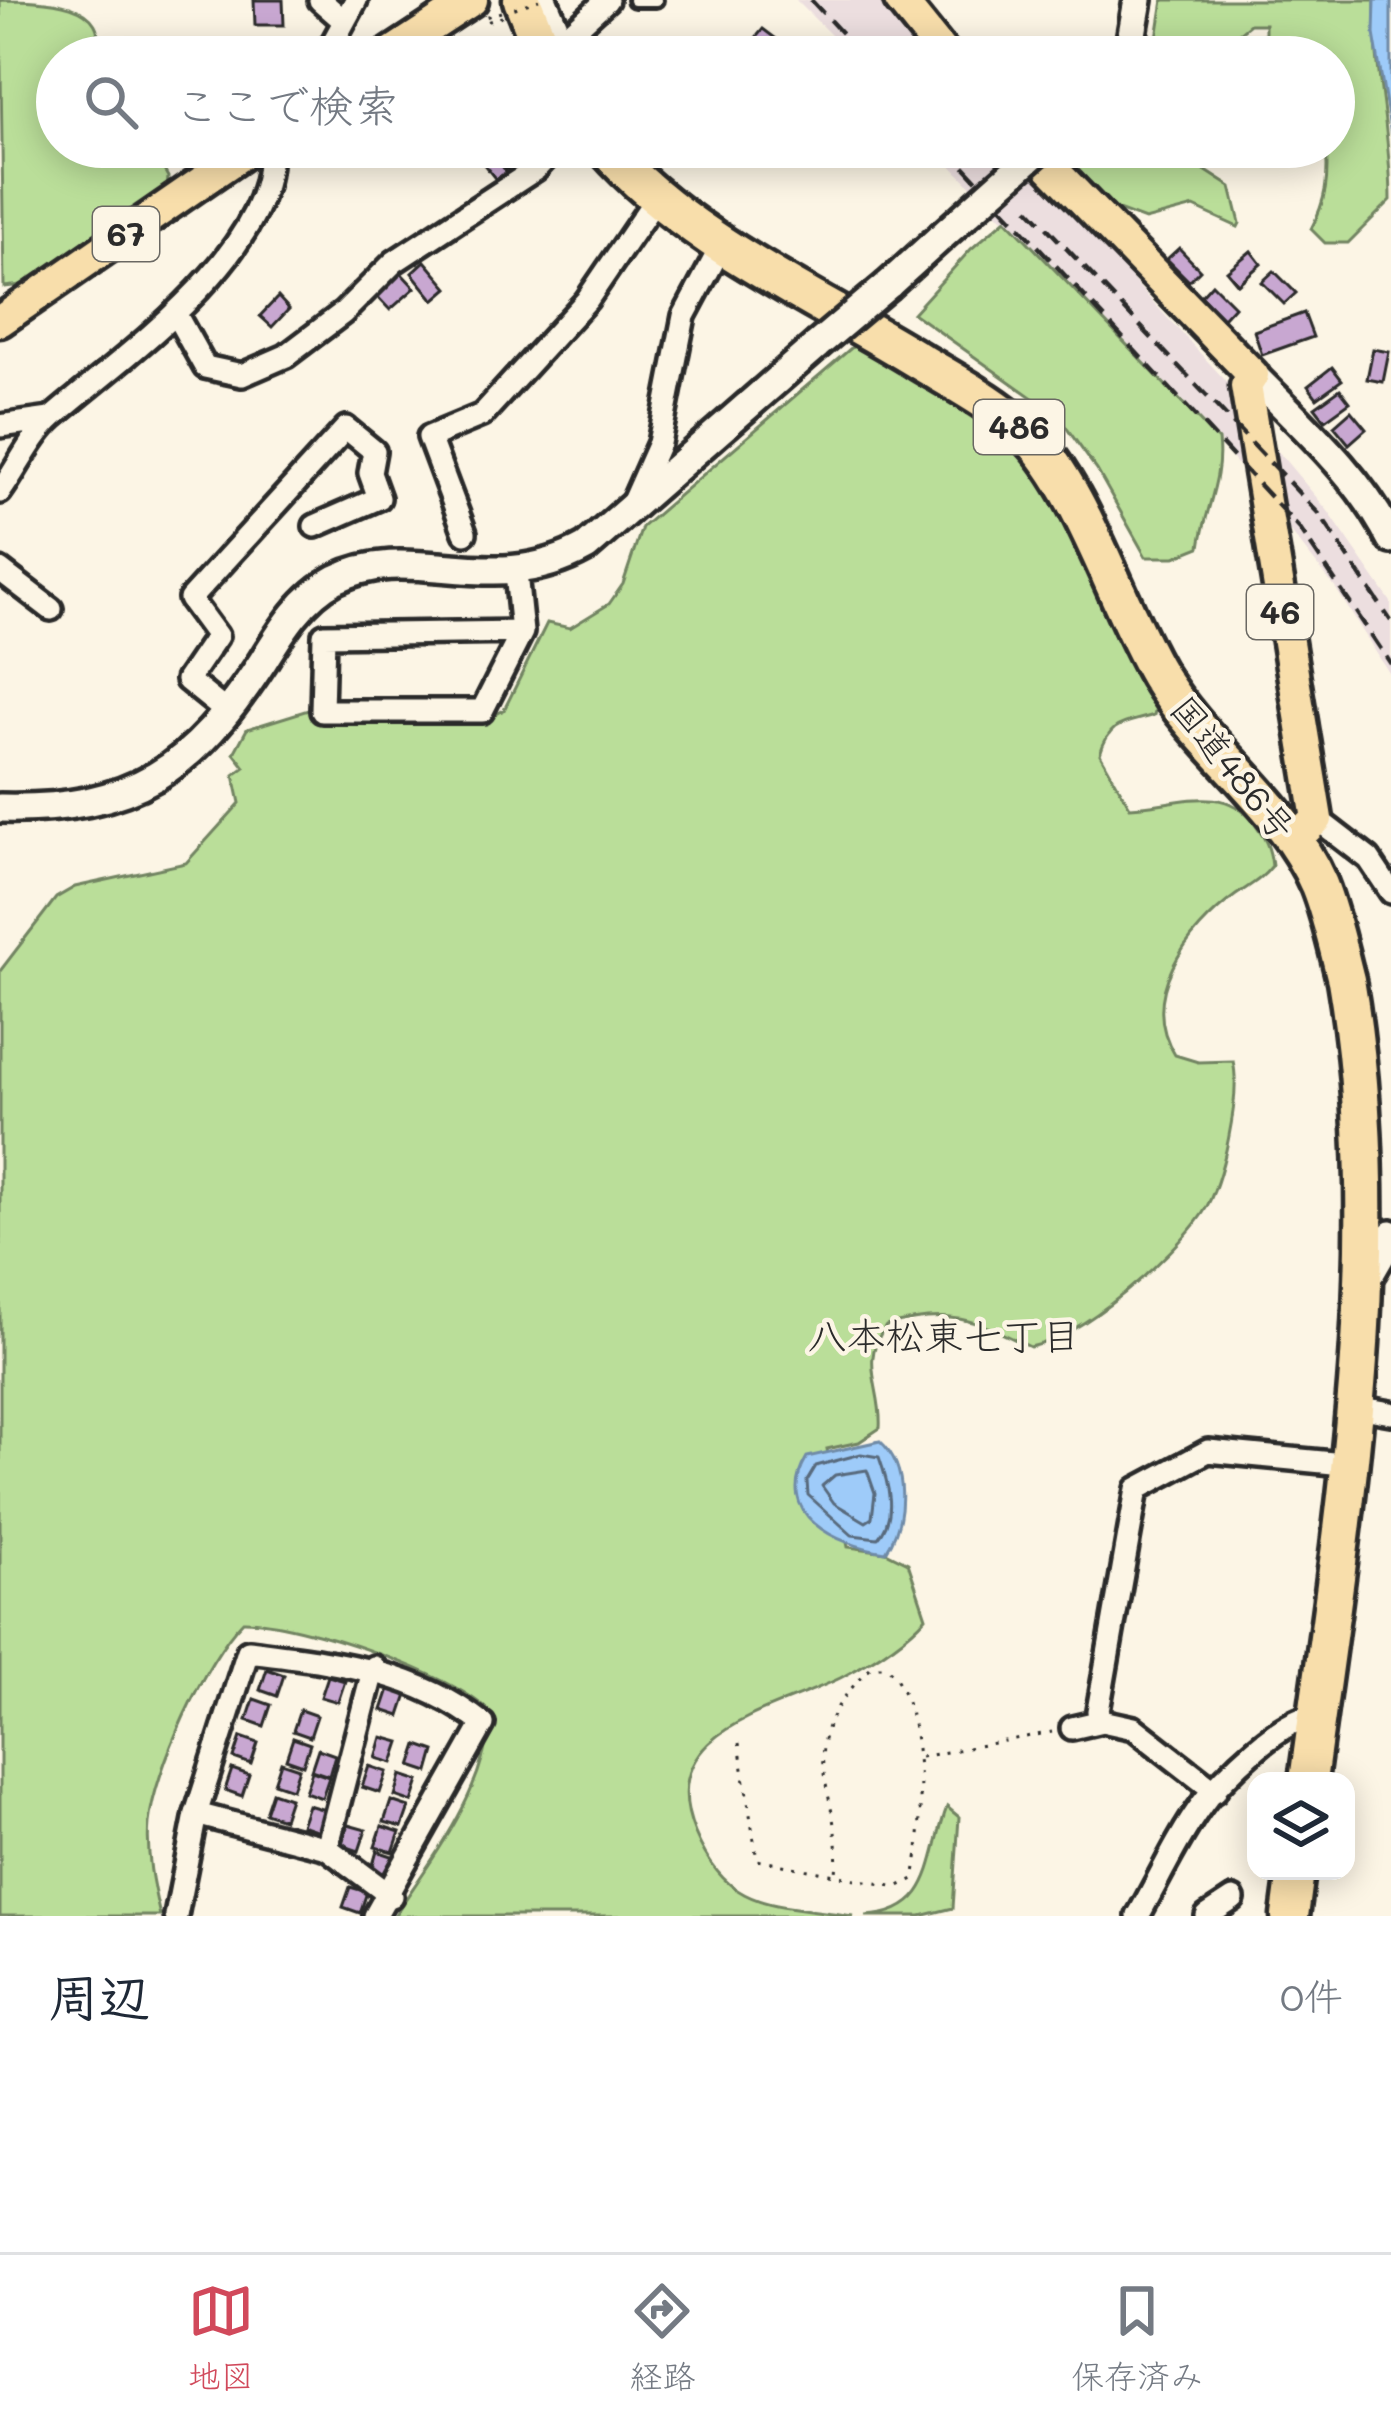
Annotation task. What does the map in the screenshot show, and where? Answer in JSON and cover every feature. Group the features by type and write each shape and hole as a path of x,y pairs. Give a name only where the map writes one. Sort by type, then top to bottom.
{"highway":[{"path":"513,8 547,36"},
{"name":"国道486号","path":"627,168 657,197 723,243 952,381 1026,432 1066,487 1122,610 1162,681 1305,830 1354,1012 1367,1100 1376,1411 1354,1465 1309,1772"},
{"path":"1290,1916 1295,1880"}],"main road":[{"path":"417,36 472,0"},
{"path":"900,0 929,36"},
{"name":"67","path":"0,321 222,168"},
{"path":"1051,168 1252,375"},
{"name":"46","path":"1252,375 1246,386 1305,830"}],"street":[{"path":"320,0 344,21"},
{"path":"336,36 356,0"},
{"path":"543,0 557,36"},
{"path":"573,36 607,0"},
{"path":"1132,36 1138,0"},
{"path":"0,493 50,419 120,367 231,251 262,193 266,168"},
{"path":"175,314 205,368 242,375 262,370 343,313 394,262 537,168"},
{"path":"0,808 50,809 143,783 198,749 229,713 297,611 334,580 364,569 394,566 516,573 552,566 586,547 1018,168"},
{"path":"465,533 429,437 482,415 587,300 657,197"},
{"path":"629,511 659,443 684,316 723,243"},
{"path":"1252,375 1384,507 1391,538"},
{"path":"0,426 50,419"},
{"path":"229,713 187,680 217,635 190,599 346,428 374,452 370,473 380,498 315,526"},
{"path":"0,570 51,609"},
{"path":"516,573 522,632 482,711 322,711 324,635 522,632"},
{"path":"1305,830 1369,859 1391,892"},
{"path":"1374,1273 1389,1247 1391,1231"},
{"path":"1102,1721 1099,1698 1137,1489 1143,1481 1208,1450 1354,1465"},
{"path":"176,1916 196,1814 248,1651 374,1667 453,1700 483,1724 391,1896 375,1916"},
{"path":"327,1848 374,1667"},
{"path":"1138,1916 1215,1791 1286,1722 1305,1714 1317,1717"},
{"path":"1072,1728 1102,1721 1134,1728 1215,1791"},
{"path":"196,1814 327,1848 391,1896"},
{"path":"1207,1916 1233,1900"}],"lane":[{"path":"634,0 656,0"}],"path":[{"path":"513,8 486,22 484,17 543,0"},
{"path":"739,1743 757,1860 896,1887 914,1879 923,1832 919,1756 910,1734 911,1702 901,1679 886,1667 871,1667 828,1720 819,1747 838,1848 836,1875"},
{"path":"919,1756 1072,1728"}],"shaded area":[{"path":"796,0 891,0 920,36 832,36"},
{"path":"953,168 1039,168 1138,286 1262,420 1269,441 1328,511 1391,602 1391,676 1336,589 1218,440"}],"green space":[{"path":"0,0 53,3 85,14 95,24 98,36 36,36 36,168 163,168 167,190 31,284 4,287"},
{"path":"1163,0 1375,0 1391,200 1348,243 1325,243 1311,229 1320,209 1327,168 1355,168 1355,36 1265,36 1265,24 1250,24 1235,36 1157,36"},
{"path":"1070,168 1202,168 1231,187 1240,223 1238,227 1194,207 1145,220 1110,207"},
{"path":"1006,219 1218,440 1216,481 1200,547 1175,557 1146,557 1097,470 1058,416 913,313 971,249"},
{"path":"864,337 1034,455 1157,702 1154,715 1114,729 1100,754 1130,807 1197,799 1228,803 1258,828 1272,866 1200,927 1165,988 1165,1033 1175,1055 1198,1062 1233,1061 1228,1139 1203,1213 1170,1252 1124,1293 1051,1340 1030,1347 977,1323 944,1317 886,1326 873,1364 880,1428 859,1442 827,1449 848,1547 886,1552 908,1563 926,1617 899,1642 855,1670 729,1727 706,1746 691,1769 686,1797 695,1833 723,1878 758,1900 853,1916 394,1916 456,1821 479,1770 491,1714 446,1682 374,1652 300,1629 243,1621 198,1687 171,1745 153,1800 148,1846 160,1916 0,1916 0,971 56,898 75,887 186,863 240,803 234,775 245,767 234,753 247,729 321,706 485,720 504,710 547,623 570,628 609,604 623,584 642,527"},
{"path":"947,1807 959,1817 953,1908 921,1916 866,1916 906,1905 917,1893 926,1879"}],"water":[{"path":"1375,0 1391,0 1391,134 1374,34"},
{"path":"880,1441 896,1465 902,1495 898,1525 886,1552 830,1534 803,1511 798,1495 798,1477 807,1457"}],"building":[{"path":"254,0 283,0 284,25 255,25"},
{"path":"487,168 503,168 507,173 497,181"},
{"path":"1179,248 1200,270 1189,281 1167,259"},
{"path":"1251,251 1261,264 1238,284 1227,271"},
{"path":"425,261 448,288 434,300 412,273"},
{"path":"1274,271 1296,293 1284,304 1262,282"},
{"path":"401,273 415,288 390,310 376,295"},
{"path":"1212,284 1234,306 1223,318 1201,296"},
{"path":"278,297 289,309 272,327 260,316"},
{"path":"1304,313 1313,337 1262,355 1254,331"},
{"path":"1373,349 1389,352 1383,382 1367,379"},
{"path":"1332,367 1342,380 1317,398 1308,386"},
{"path":"1340,389 1350,402 1325,420 1315,407"},
{"path":"1351,411 1366,429 1349,444 1334,426"},
{"path":"267,1669 284,1675 277,1696 260,1690"},
{"path":"328,1676 345,1681 338,1702 321,1697"},
{"path":"389,1689 407,1695 400,1716 382,1710"},
{"path":"254,1699 271,1705 264,1726 247,1720"},
{"path":"300,1710 317,1716 310,1737 293,1731"},
{"path":"241,1737 258,1743 251,1764 234,1758"},
{"path":"382,1737 400,1742 393,1763 376,1758"},
{"path":"293,1738 310,1744 303,1765 286,1759"},
{"path":"418,1745 435,1751 429,1772 411,1766"},
{"path":"318,1749 335,1755 329,1776 311,1770"},
{"path":"281,1762 299,1768 292,1789 274,1783"},
{"path":"369,1766 387,1772 380,1793 362,1787"},
{"path":"232,1769 249,1775 242,1796 225,1790"},
{"path":"312,1771 329,1777 322,1798 305,1792"},
{"path":"401,1775 419,1781 412,1802 395,1796"},
{"path":"272,1792 290,1798 283,1819 265,1813"},
{"path":"391,1801 409,1807 402,1827 384,1822"},
{"path":"308,1805 325,1810 319,1831 301,1825"},
{"path":"348,1825 366,1830 359,1851 341,1845"},
{"path":"382,1826 400,1832 393,1852 375,1847"},
{"path":"377,1851 395,1857 388,1877 371,1872"},
{"path":"350,1887 367,1892 360,1913 343,1907"}],"railway":[{"path":"811,0 844,36"},
{"path":"965,168 1300,529 1391,664"},
{"path":"1028,208 1320,515 1391,621"}],"district":[{"name":"八本松東七丁目","path":"944,1336"}]}
